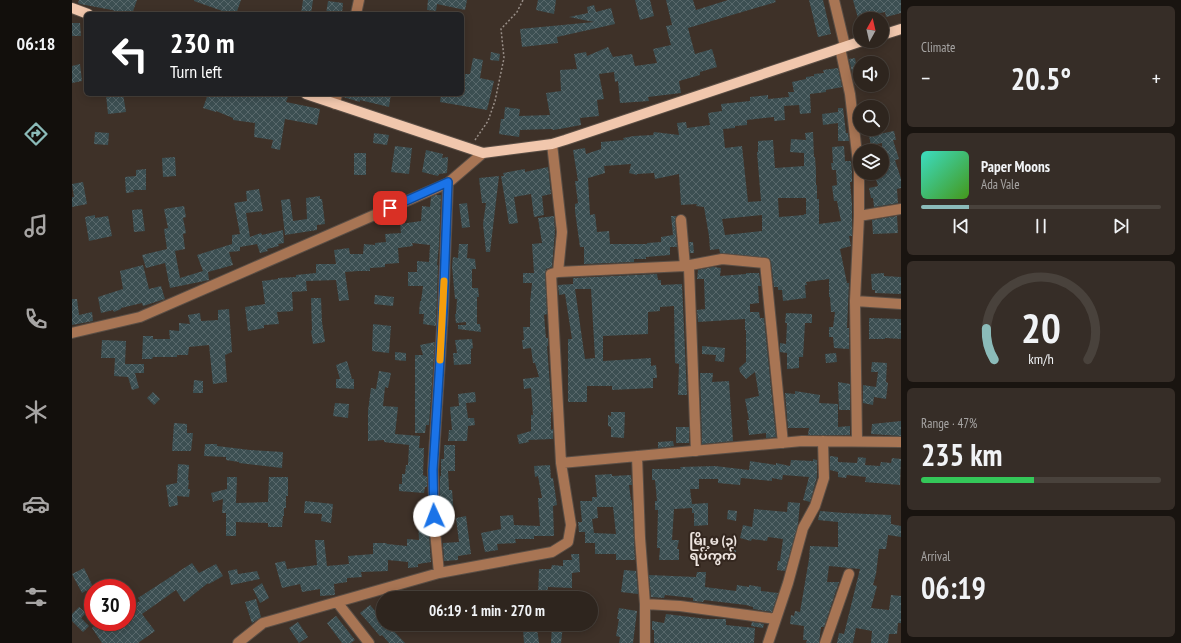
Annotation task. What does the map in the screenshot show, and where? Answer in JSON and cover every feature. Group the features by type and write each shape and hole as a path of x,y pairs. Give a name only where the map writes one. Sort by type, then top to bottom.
{"main road":[{"path":"72,8 84,12"},
{"path":"889,33 901,29"},
{"path":"312,96 483,153 552,144 853,44"}],"street":[{"path":"356,12 359,0"},
{"path":"834,0 850,94 859,171 859,216 854,301 858,442"},
{"path":"335,104 337,96"},
{"path":"552,144 562,232 558,272"},
{"path":"72,333 140,317 448,182 483,153"},
{"path":"439,573 435,531 433,470 443,312 448,182"},
{"path":"859,216 901,209"},
{"path":"681,220 685,266 689,268 696,451"},
{"path":"238,643 263,623 439,573 552,552 568,542 571,525 561,463 551,274 558,272 685,266 722,259 765,263 784,443"},
{"path":"854,301 901,304"},
{"path":"768,643 788,583 803,528 815,506 824,478 823,442"},
{"path":"561,463 784,443 901,442"},
{"path":"637,456 640,538 645,604 645,643"},
{"path":"825,643 849,574"},
{"path":"338,602 369,643"},
{"path":"645,604 694,608 776,618"}],"path":[{"path":"469,148 488,121 495,101 504,58 501,29 517,12 523,0"}],"building":[{"path":"79,0 137,0 133,12 118,12 78,3"},
{"path":"241,0 237,12 225,12 194,1"},
{"path":"303,0 313,0 311,12 301,12"},
{"path":"428,0 467,0 465,10 437,4 436,11 427,10"},
{"path":"538,0 556,0 554,14 536,10"},
{"path":"635,0 650,0 654,16 640,20"},
{"path":"666,0 693,0 696,10 728,0 775,0 776,2 688,28 695,54 712,49 717,67 700,72 700,75 679,81 681,93 648,97 649,101 620,103 618,81 615,82 614,72 599,74 604,99 597,100 599,116 580,118 581,125 565,128 553,130 520,130 519,137 499,134 501,119 504,119 505,107 520,109 519,116 550,115 546,93 561,91 560,70 577,69 574,54 586,52 587,56 608,47 613,57 632,54 635,66 657,63 653,49 671,45 666,26 672,25"},
{"path":"809,0 823,0 831,34 818,37"},
{"path":"853,0 901,0 901,13 889,16 889,12 856,12"},
{"path":"328,1 343,3 342,12 326,12"},
{"path":"594,5 596,12 611,8 615,24 557,37 558,43 522,47 520,29 594,22 569,17 588,13 587,7"},
{"path":"72,23 80,23 81,36 72,36"},
{"path":"491,52 500,54 499,61 490,60"},
{"path":"473,58 483,60 480,78 494,81 487,110 440,102 441,96 464,96 464,74 470,74"},
{"path":"853,58 853,76 849,59"},
{"path":"80,64 82,81 72,83 72,66"},
{"path":"838,68 842,87 826,90 826,92 810,94 811,113 800,114 799,105 784,106 785,120 774,121 774,117 747,120 747,125 723,129 725,148 742,146 748,202 761,201 757,152 758,141 773,140 775,168 804,166 804,153 790,152 791,139 806,140 805,133 813,132 817,199 819,199 819,224 841,221 837,201 834,201 832,186 837,185 836,170 832,170 831,163 833,163 832,147 844,146 845,161 851,161 852,171 852,182 850,182 852,236 849,236 851,246 840,249 847,283 849,283 847,328 849,328 849,349 834,348 833,337 829,337 829,327 833,327 835,312 831,312 829,279 806,282 806,298 783,301 782,290 778,290 778,287 774,287 771,262 769,258 720,253 719,249 710,250 704,207 696,206 697,204 681,205 679,174 655,179 654,173 637,175 629,173 631,164 604,166 605,173 588,178 590,215 595,214 597,232 609,231 610,244 647,244 661,242 661,237 673,235 671,216 676,216 677,247 670,247 670,255 646,257 646,259 634,259 634,262 584,264 584,247 580,247 575,211 575,204 578,203 575,181 578,181 573,150 585,148 586,154 601,149 601,142 624,140 623,138 634,136 653,135 654,132 679,135 677,123 686,122 687,128 710,125 708,113 722,111 721,104 750,101 750,97 768,95 768,99 789,97 788,92 794,92 792,82 806,79 806,77 814,76 814,74 824,73 823,70","holes":["778,198 806,198 806,214 779,217","762,215 762,231 725,235 722,219"]},
{"path":"106,96 123,96 126,112 108,114"},
{"path":"207,96 284,96 288,97 286,102 320,109 317,125 285,119 280,150 271,148 273,140 254,137 255,123 233,120 233,118 216,111 203,108"},
{"path":"391,96 389,107 360,100 360,102 343,97"},
{"path":"838,108 843,108 846,133 848,133 849,141 838,141 838,123 823,125 822,114 838,112"},
{"path":"894,131 896,140 893,140 899,159 895,160 901,179 901,188 897,189 898,203 874,207 873,198 871,198 869,188 878,186 876,180 889,180 889,144 871,144 869,136 889,136 889,132"},
{"path":"95,132 109,133 108,145 94,144"},
{"path":"374,133 389,135 387,145 373,143"},
{"path":"395,146 412,148 409,174 391,172"},
{"path":"426,150 443,154 442,158 448,157 447,173 439,174 438,176 422,172"},
{"path":"354,153 366,153 366,175 354,175"},
{"path":"175,157 176,176 163,177 162,158"},
{"path":"548,167 551,194 542,196 544,215 534,217 531,194 514,197 518,223 509,224 501,176 504,176 503,173 525,169 525,172"},
{"path":"146,169 146,190 133,190 134,192 126,193 125,177 136,176 136,170"},
{"path":"499,176 490,252 486,252 483,224 486,203 482,203 479,178"},
{"path":"83,182 87,204 72,207 72,197 74,197 72,184"},
{"path":"259,189 263,211 246,213 250,237 261,233 262,235 283,230 284,243 278,244 279,246 267,249 268,251 260,253 257,244 240,247 240,251 229,252 233,265 208,272 209,280 170,288 165,263 146,268 142,255 167,249 164,229 168,228 164,209 184,206 186,217 183,218 186,233 183,234 185,249 175,251 180,278 203,271 197,255 232,244 232,235 240,234 234,203 247,201 246,191"},
{"path":"441,195 437,265 436,326 423,324 424,314 419,314 423,286 408,286 408,272 417,272 417,261 429,262 430,245 412,243 413,246 398,248 399,263 385,264 385,267 370,268 370,271 345,272 349,300 339,301 336,280 306,281 307,291 292,292 293,311 277,312 279,324 264,325 264,328 248,331 245,307 265,304 262,281 316,273 316,264 336,264 334,250 349,248 350,254 363,254 364,244 375,245 375,243 386,242 385,234 401,233 400,224 421,221 422,206 430,207 431,197"},
{"path":"320,196 320,199 322,199 325,224 317,225 317,230 285,235 281,200 290,199 293,221 307,219 306,198"},
{"path":"467,203 470,227 462,228 459,204"},
{"path":"142,209 145,231 134,232 132,210"},
{"path":"95,215 95,218 108,216 112,236 89,241 85,217"},
{"path":"554,216 555,232 552,267 546,269 545,274 547,314 544,315 546,338 548,338 547,346 552,412 551,430 553,429 553,439 528,440 529,442 519,444 517,435 531,431 531,415 533,415 531,388 524,389 523,379 539,377 535,363 533,363 531,348 523,349 523,327 530,327 532,283 523,283 523,273 534,273 532,244 542,243 538,218"},
{"path":"897,216 898,233 873,234 872,220"},
{"path":"689,242 693,242 694,253 690,253"},
{"path":"459,244 468,244 467,258 475,259 476,269 472,269 472,288 478,288 479,297 477,297 477,324 480,324 481,332 458,329 458,325 466,325 466,322 456,323 455,314 457,299 455,299 452,266 453,257 458,258"},
{"path":"143,265 149,289 161,286 165,299 143,306 142,303 121,308 114,312 113,310 101,313 98,297 123,289 120,271"},
{"path":"713,267 721,268 720,276 759,273 761,286 758,286 759,303 750,304 750,312 759,312 760,318 764,318 776,437 766,438 766,433 749,435 747,420 749,420 745,399 759,396 755,372 746,379 740,372 739,368 746,362 745,319 698,322 697,310 705,309 704,279 697,279 698,270"},
{"path":"884,273 884,276 901,277 901,294 875,293 875,290 872,290 871,274"},
{"path":"657,274 658,280 661,280 661,285 682,284 687,395 678,395 679,364 675,363 674,306 660,307 660,311 648,312 648,334 603,336 603,361 651,358 651,366 656,365 657,378 653,378 653,388 612,390 612,386 587,386 587,402 568,402 568,339 572,339 565,294 559,295 558,285 573,284 573,278","holes":["575,289 591,289 595,358 585,359"]},
{"path":"375,295 394,297 393,306 374,304"},
{"path":"311,298 321,298 325,342 313,344 311,331"},
{"path":"72,299 77,299 79,315 92,312 93,321 72,325"},
{"path":"229,309 232,352 225,355 227,382 213,384 209,345 189,347 188,355 142,359 143,336 153,336 153,339 170,339 169,330 179,331 179,323 190,324 188,315 200,313 201,321 218,320 218,310"},
{"path":"786,313 812,314 812,323 805,323 803,357 799,357 799,368 787,369 787,353 780,352 780,343 786,344"},
{"path":"869,318 901,319 901,339 869,339"},
{"path":"373,324 391,326 389,353 372,351"},
{"path":"472,339 473,348 471,349 471,364 454,365 453,353 457,353 455,340"},
{"path":"102,340 126,341 125,364 144,364 144,373 135,373 139,388 132,390 128,377 114,376 115,358 101,358"},
{"path":"435,342 429,425 426,425 425,433 415,433 415,355 423,355 420,345"},
{"path":"702,346 725,348 724,362 715,361 716,355 702,354"},
{"path":"395,352 406,353 406,361 395,360"},
{"path":"836,353 837,362 826,363 825,354"},
{"path":"347,361 352,379 354,379 354,389 336,388 336,379 340,379 336,365"},
{"path":"872,362 887,363 886,382 888,383 886,399 874,397 873,405 863,403 863,385 876,387 878,372 871,372"},
{"path":"379,371 391,373 388,388 385,387 383,406 398,407 395,434 420,436 419,448 424,448 423,475 427,477 427,487 425,487 424,493 399,491 399,484 402,484 402,474 405,474 406,465 408,465 409,445 384,442 384,440 368,441 368,411 371,388 376,389"},
{"path":"700,373 713,373 712,382 729,381 733,441 702,444"},
{"path":"194,380 203,381 203,393 193,393"},
{"path":"838,382 850,384 850,410 839,410"},
{"path":"795,391 820,395 819,403 838,404 838,427 850,426 850,435 808,435 809,428 788,428 785,393 795,394"},
{"path":"153,392 160,399 154,405 147,398"},
{"path":"475,392 476,402 466,403 468,418 474,418 475,425 468,426 467,441 448,441 449,430 452,430 450,407 459,406 458,394"},
{"path":"335,403 349,404 348,418 333,416"},
{"path":"611,412 625,412 624,438 611,437 611,427 608,426 608,415 611,416"},
{"path":"901,421 901,436 871,434 872,424"},
{"path":"174,423 187,424 187,433 193,433 191,451 172,451"},
{"path":"676,427 689,427 689,443 676,443"},
{"path":"673,441 674,446 658,448 658,442"},
{"path":"205,444 217,444 217,446 250,450 283,452 282,468 239,463 226,460 226,457 204,456"},
{"path":"444,445 455,445 455,471 448,471 449,490 452,490 454,516 443,518 440,500 440,476 441,459 444,459"},
{"path":"830,456 838,457 838,462 857,463 858,457 866,458 865,465 880,466 881,462 891,463 892,458 901,459 900,485 865,482 866,477 847,475 846,478 838,477 838,472 830,470"},
{"path":"813,459 817,460 817,477 810,502 803,500 809,477 783,475 782,480 772,478 772,481 741,478 740,485 718,483 718,479 699,479 699,489 690,489 692,504 708,503 708,525 694,526 694,513 692,513 692,508 674,509 672,540 679,540 677,549 679,549 679,560 659,560 660,548 657,548 658,510 655,510 655,501 657,501 655,480 652,480 652,469 681,469 680,467 715,466 749,470 750,461 776,465 776,463 790,466 791,460 813,461"},
{"path":"178,464 189,465 189,497 177,496 178,505 169,507 166,485 177,483"},
{"path":"550,465 551,478 553,478 557,505 553,506 554,536 534,536 534,539 515,539 516,543 497,544 498,550 485,552 481,533 501,529 500,516 513,515 514,525 540,526 538,498 542,498 538,476 535,477 534,466"},
{"path":"595,475 631,475 632,485 629,485 632,500 635,560 616,560 616,554 595,554 595,543 585,543 585,532 579,532 578,522 582,522 580,501 592,501 592,497 597,497","holes":["597,507 613,507 616,534 594,533 592,519 598,518"]},
{"path":"227,477 237,477 236,503 268,502 269,477 288,477 288,496 286,496 286,508 284,508 282,527 268,527 268,523 236,522 236,536 226,536 226,513 222,513 223,499 213,502 211,493 227,489"},
{"path":"305,501 333,504 331,523 321,521 322,514 304,513"},
{"path":"788,502 800,503 798,524 785,571 777,570 778,561 780,561 783,539 768,537 767,541 752,539 751,541 740,538 743,525 752,527 754,509 787,512"},
{"path":"728,510 737,511 736,521 727,519"},
{"path":"820,511 891,515 891,524 901,526 901,537 888,535 886,549 879,549 873,585 877,586 871,608 889,610 891,595 901,596 901,623 898,623 897,634 889,634 888,643 871,643 872,631 856,628 853,643 837,643 839,633 844,634 860,569 829,566 827,582 839,582 824,627 821,627 819,643 806,643 807,640 803,640 804,626 790,624 791,615 794,616 795,611 800,612 810,546 838,547 838,522 818,520"},
{"path":"466,516 471,554 458,556 458,560 444,561 443,543 459,542 456,518"},
{"path":"418,521 428,521 431,562 418,564 418,567 408,568 408,562 388,560 388,571 361,572 362,577 347,578 347,582 334,584 335,595 320,596 320,589 302,592 300,584 282,588 275,563 285,561 287,569 317,565 315,540 324,540 327,566 349,564 348,556 373,554 373,543 407,546 407,539 419,540"},
{"path":"728,545 736,545 736,554 728,554"},
{"path":"571,554 579,554 580,572 572,573 572,588 548,587 548,591 538,591 539,569 551,569 552,565 563,566 563,560 572,560"},
{"path":"192,563 199,573 216,564 223,576 209,584 208,583 184,602 176,590 142,614 155,631 138,643 102,643 94,631 136,631 136,603 140,601 138,598"},
{"path":"84,568 89,579 84,579 84,592 82,593 72,574"},
{"path":"237,569 238,574 257,571 260,579 231,585 228,571"},
{"path":"624,570 636,571 638,594 621,592"},
{"path":"697,572 706,572 705,587 736,591 737,585 749,587 749,585 761,587 761,591 778,593 772,612 753,609 753,607 746,605 704,600 703,602 693,601 693,598 665,595 664,598 651,597 649,575 696,577"},
{"path":"262,583 269,598 260,603 253,589"},
{"path":"256,599 261,617 252,623 245,602"},
{"path":"370,605 376,612 376,631 394,631 405,643 389,643 382,635 380,636 360,613"},
{"path":"79,607 84,611 84,615 81,618 84,621 83,632 72,621 72,614"},
{"path":"619,608 637,611 633,643 619,643 620,637 616,636"},
{"path":"666,614 707,619 726,619 726,625 755,628 754,643 654,643 652,621 664,623"},
{"path":"336,616 355,640 351,643 342,643 327,623"},
{"path":"298,622 308,637 299,643 289,628"},
{"path":"752,622 764,624 763,628 751,626"},
{"path":"523,631 537,631 539,643 524,643"},
{"path":"552,631 562,631 561,643 551,643"}],"slow traffic":[{"path":"440,360 444,281"}],"district":[{"name":"မြို့မ (၃) ရပ်ကွက်","path":"713,548"}],"route":[{"path":"390,208 448,182 443,312 433,470 434,516"}]}
